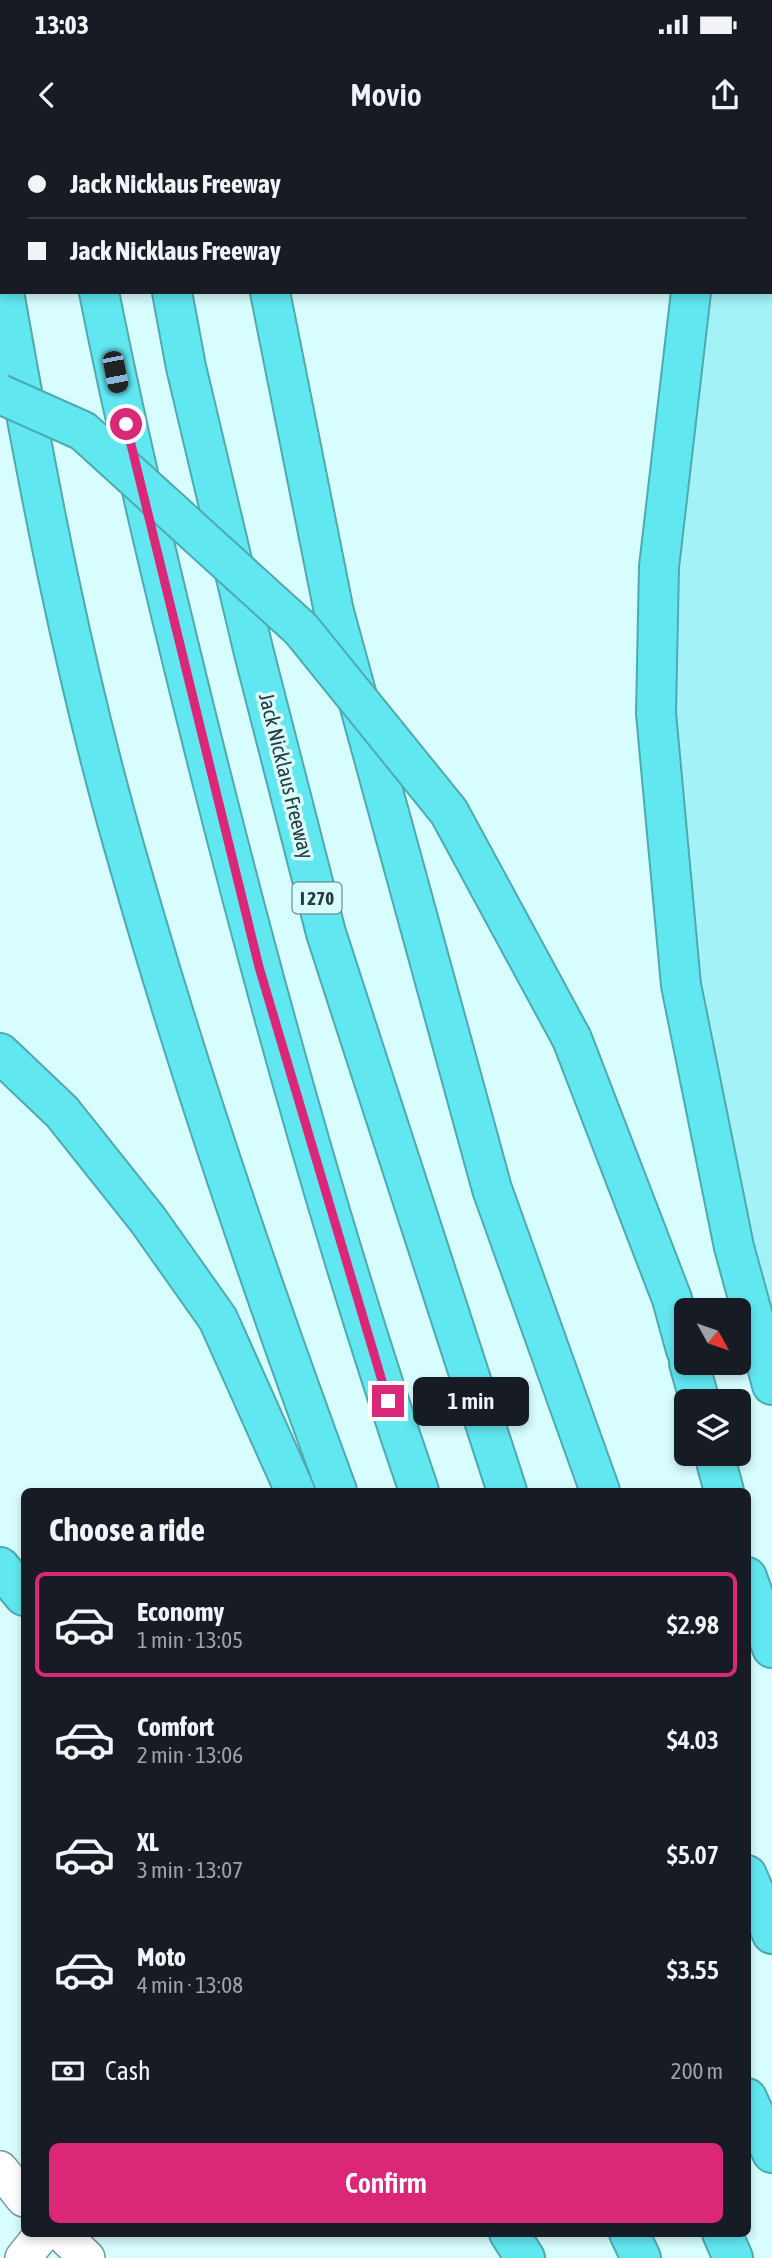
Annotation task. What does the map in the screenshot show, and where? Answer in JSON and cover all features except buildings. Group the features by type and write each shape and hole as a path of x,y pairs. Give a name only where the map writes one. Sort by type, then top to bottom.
{"highway":[{"path":"4,294 30,438 93,727 129,865 259,1280 336,1488"},
{"path":"99,294 120,398 259,967 344,1258 418,1488"},
{"name":"Jack Nicklaus Freeway","path":"172,294 186,367 254,653 326,933 506,1488"},
{"path":"270,294 334,612 444,1015 492,1189 599,1488"},
{"path":"691,294 659,567 656,713 681,985 734,1247 772,1385"},
{"path":"0,394 83,431 301,629 449,812 572,1039 674,1306"},
{"path":"0,1052 62,1112 148,1220 218,1319 294,1488"},
{"path":"717,1466 723,1488"},
{"path":"0,1567 21,1592"},
{"path":"751,1588 772,1648"},
{"path":"751,1884 772,1934"},
{"path":"751,2107 772,2153"},
{"path":"512,2237 525,2258"},
{"path":"631,2237 641,2258"},
{"path":"724,2237 733,2258"}],"lane":[{"path":"0,2169 21,2195"},
{"path":"23,2258 40,2237"},
{"path":"65,2237 87,2258"}],"shaded area":[{"path":"712,294 772,294 772,1339 734,1178 678,869 668,636 686,458"}],"route":[{"path":"126,424 259,967 388,1401"}]}
